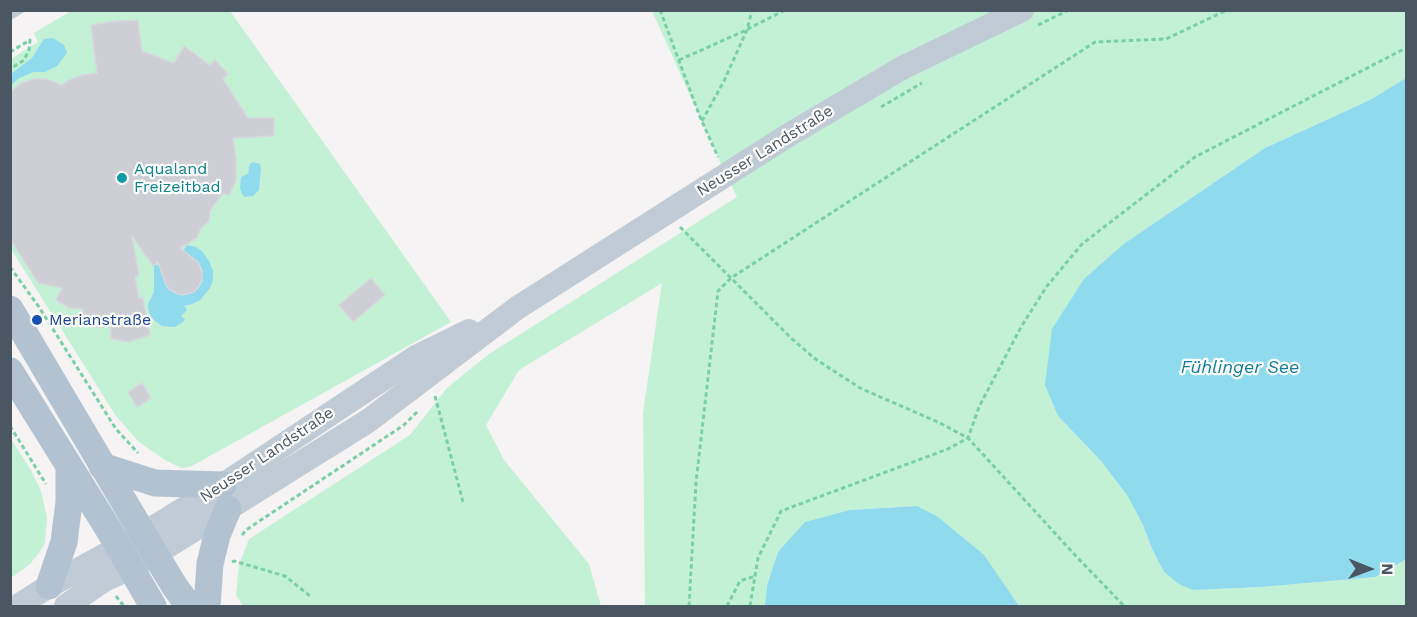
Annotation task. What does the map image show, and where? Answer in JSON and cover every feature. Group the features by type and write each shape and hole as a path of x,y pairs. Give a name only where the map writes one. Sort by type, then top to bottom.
{"main road":[{"name":"Neusser Landstraße","path":"18,606 49,586 125,558 225,497 368,421 517,308 787,136 902,68 1026,20"},
{"path":"10,309 149,544 189,606"},
{"path":"10,371 153,606"},
{"path":"102,466 154,483 225,497 210,564 207,606"},
{"path":"49,586 64,542 69,502 69,467"},
{"name":"Neusser Landstraße","path":"66,606 104,580 125,558"}],"lane":[{"path":"10,16 20,10"}],"path":[{"path":"660,10 702,121 726,175"},
{"path":"702,121 724,81 747,30 752,10"},
{"path":"679,60 747,30 785,10"},
{"path":"1026,20 1069,10"},
{"path":"688,606 696,482 718,291 731,278 1095,42 1166,39 1227,10"},
{"path":"10,52 30,40 29,50 24,60 10,69"},
{"path":"750,606 758,558 781,511 948,449 968,438 979,407 1021,327 1047,286 1082,244 1195,157 1407,48"},
{"path":"879,108 929,80"},
{"path":"668,212 681,228 814,358 860,388 940,423 968,438 1124,606"},
{"path":"10,267 39,307 116,429 142,456"},
{"path":"439,390 434,395 463,502"},
{"path":"241,537 246,530 404,425 419,410"},
{"path":"235,553 234,561 285,576 310,596"},
{"path":"727,606 740,581 755,576"}],"green space":[{"path":"71,11 230,11 451,322 190,467 181,468 139,442 116,416 11,249 11,59 38,42 34,33"},
{"path":"652,11 1406,11 1406,78 1370,100 1265,148 1125,243 1058,416 1101,461 1127,495 1164,572 1193,590 1261,587 1376,577 1406,559 1406,606 1019,606 1003,585 917,506 850,510 767,586 765,606 645,606 643,413 662,283 519,370 486,425 504,460 589,564 601,606 243,606 236,595 239,565 249,539 410,435 447,388 489,354 737,197"},
{"path":"11,439 31,470 41,491 47,518 45,543 39,553 30,564 11,578"}],"water":[{"path":"53,38 64,45 67,53 57,66 45,72 34,72 19,78 11,85 11,74 32,58 44,39"},
{"name":"Fühlinger See","path":"1406,78 1406,559 1376,577 1261,587 1193,590 1179,584 1164,572 1127,495 1101,461 1058,416 1045,385 1052,329 1084,279 1125,243 1265,148 1370,100"},
{"path":"253,162 260,164 261,167 259,190 253,196 245,197 240,188 241,177 248,174 250,164"},
{"path":"187,245 203,252 213,271 213,280 210,288 200,300 184,306 187,310 181,316 185,319 183,322 175,327 162,326 151,318 148,308 154,292 154,265 164,264 169,289 173,292 183,295 194,292 202,281 202,271 197,262 182,252"},
{"path":"917,506 938,517 984,555 1019,606 765,606 767,586 778,552 805,522 850,510"}],"building":[{"name":"Aqualand Freizeitbad","path":"138,20 142,51 174,63 184,46 210,65 215,60 228,74 223,79 248,118 274,118 274,136 233,138 236,180 229,195 223,193 210,211 209,221 201,228 197,238 180,248 198,262 202,271 202,281 194,292 183,295 169,289 158,262 153,266 132,236 139,275 135,277 139,298 143,298 150,335 129,342 111,339 111,326 96,328 80,322 83,309 69,308 56,300 62,288 38,283 10,239 10,92 20,84 33,79 47,79 62,85 82,75 97,73 91,25"},
{"path":"371,278 385,295 353,322 339,305"},
{"path":"142,383 151,398 137,407 128,392"}],"place":[{"name":"Aqualand Freizeitbad","path":"122,178"},
{"name":"Merianstraße","path":"37,320"}]}
